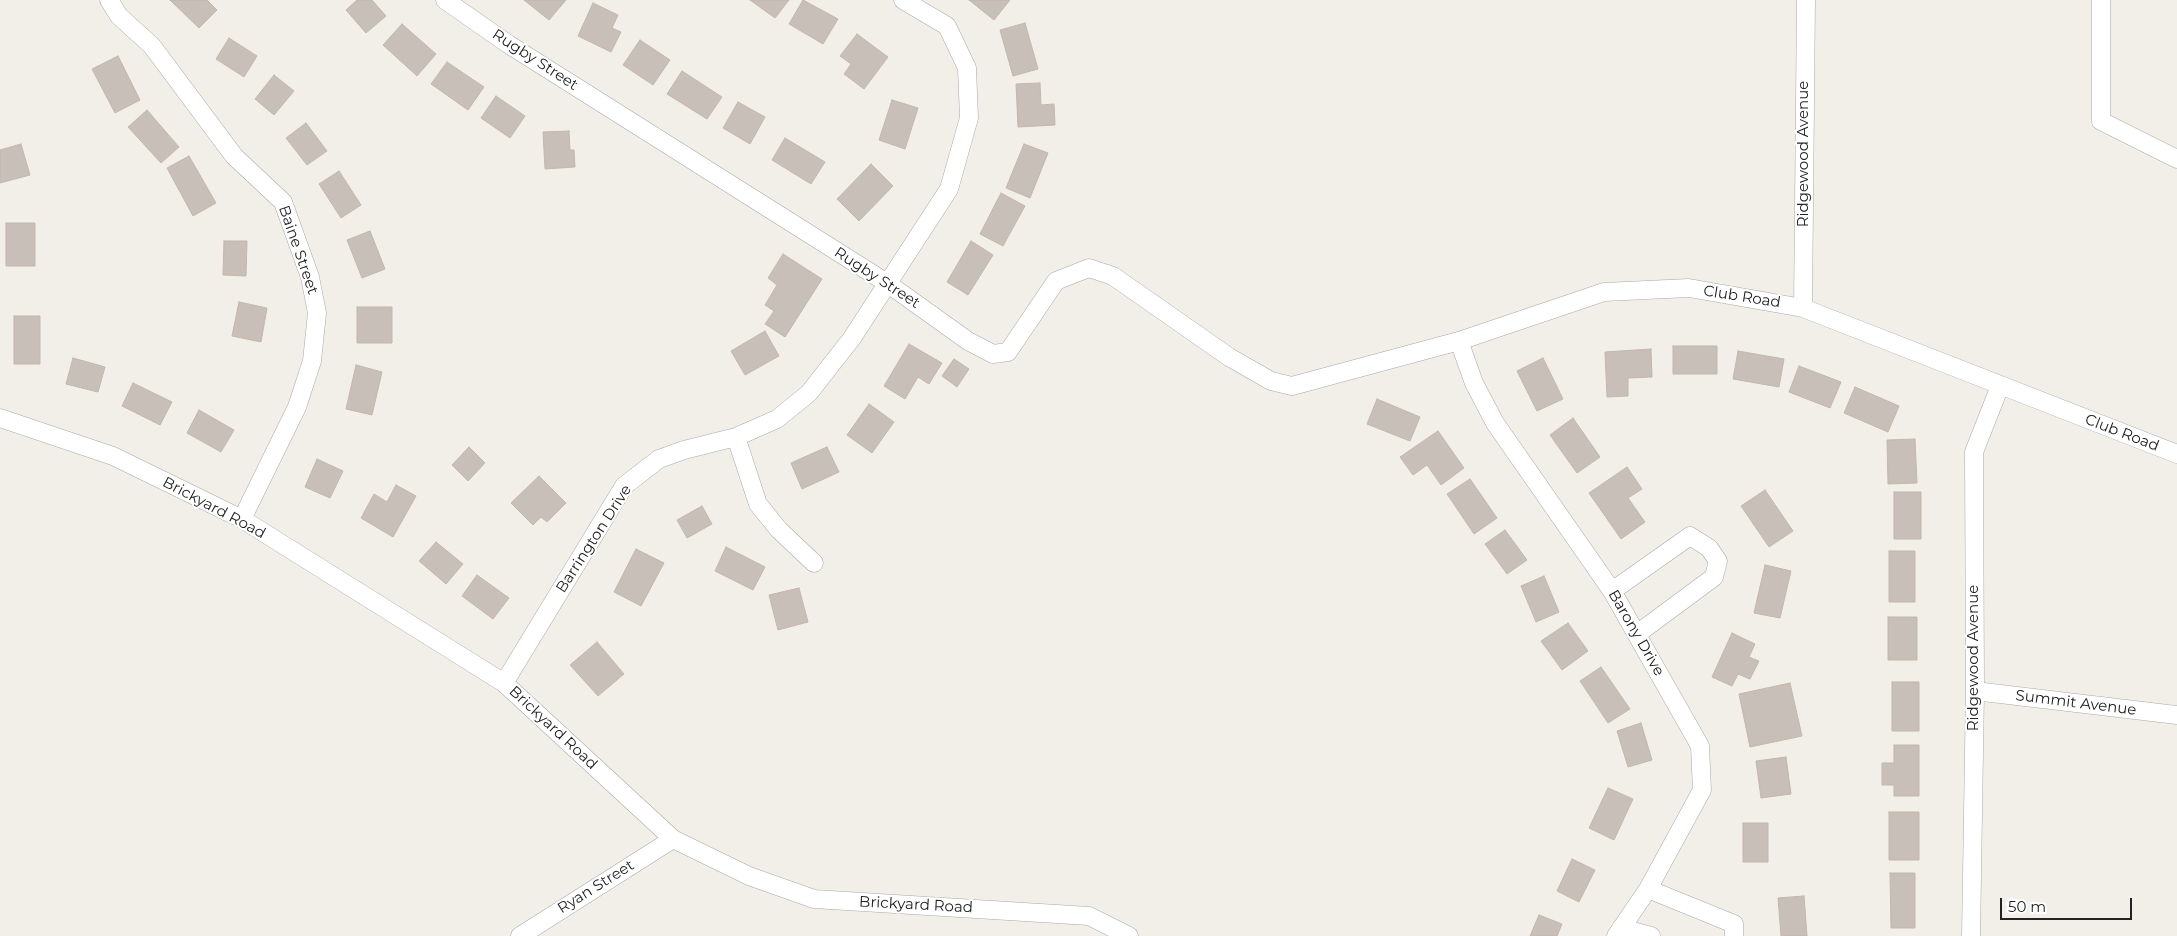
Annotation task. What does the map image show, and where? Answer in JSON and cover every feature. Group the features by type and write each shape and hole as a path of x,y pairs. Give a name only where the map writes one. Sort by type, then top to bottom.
{"street":[{"name":"Baine Street","path":"109,0 119,16 152,46 234,156 283,202 310,277 317,313 312,362 297,407 242,520"},
{"name":"Rugby Street","path":"445,0 508,44 887,283 968,341 993,354 1008,352 1056,280 1090,268 1114,276 1229,357 1271,382 1292,386"},
{"name":"Barrington Drive","path":"504,682 624,486 659,459 736,437 777,418 809,393 852,338 949,189 969,118 968,68 947,26 903,0"},
{"name":"Ridgewood Avenue","path":"1803,308 1806,0"},
{"path":"2101,0 2101,121 2177,159"},
{"name":"Club Road","path":"1292,386 1459,341 1604,292 1689,288 1803,308 2177,454"},
{"name":"Barony Drive","path":"1459,341 1474,383 1495,423 1612,591 1700,746 1702,790 1648,889 1619,932"},
{"name":"Ridgewood Avenue","path":"1971,936 1975,691 1974,452 2000,386"},
{"name":"Brickyard Road","path":"0,418 113,456 242,520 504,682 673,839 750,876 814,899 1089,916 1129,936"},
{"path":"736,437 758,504 779,530 814,563"},
{"path":"1612,591 1690,536 1709,548 1718,561 1714,577 1637,634"},
{"name":"Summit Avenue","path":"1975,691 2177,715"},
{"name":"Ryan Street","path":"520,936 673,839"},
{"path":"1648,889 1734,924 1734,936"},
{"path":"1619,932 1651,936"}],"building":[{"path":"170,0 207,0 217,10 199,28"},
{"path":"357,0 372,0 386,16 366,33 346,10"},
{"path":"524,0 566,0 549,20"},
{"path":"750,0 789,0 775,18"},
{"path":"803,0 838,19 823,44 789,24"},
{"path":"969,0 1010,0 994,20"},
{"path":"593,3 618,15 612,28 621,32 611,52 578,36"},
{"path":"1025,23 1038,69 1013,76 1000,30"},
{"path":"402,24 436,54 417,76 383,45"},
{"path":"857,34 888,57 864,89 844,74 851,64 840,56"},
{"path":"229,38 257,56 244,77 216,59"},
{"path":"640,40 670,60 653,85 623,65"},
{"path":"118,56 140,100 115,113 92,69"},
{"path":"447,62 484,87 468,110 431,84"},
{"path":"682,71 722,97 707,119 667,94"},
{"path":"274,75 294,91 274,115 255,99"},
{"path":"1040,83 1041,105 1054,104 1055,125 1018,127 1016,84"},
{"path":"496,96 525,116 510,138 481,118"},
{"path":"892,100 918,108 905,149 879,140"},
{"path":"738,102 765,117 750,144 723,128"},
{"path":"147,110 179,147 161,163 128,127"},
{"path":"306,123 327,151 307,165 286,138"},
{"path":"569,131 570,150 574,150 575,167 545,169 543,132"},
{"path":"785,138 825,162 811,184 772,160"},
{"path":"21,144 30,175 0,183 0,150"},
{"path":"1024,144 1048,153 1030,198 1006,188"},
{"path":"189,156 216,203 193,216 167,168"},
{"path":"871,164 893,186 859,221 837,199"},
{"path":"339,171 361,205 341,218 319,184"},
{"path":"1001,193 1025,206 1003,246 980,234"},
{"path":"6,223 35,223 35,266 6,266"},
{"path":"370,231 385,269 362,278 347,240"},
{"path":"224,241 247,241 246,276 223,275"},
{"path":"971,241 993,255 968,295 947,282"},
{"path":"783,254 822,279 785,337 765,324 774,311 765,305 777,285 768,278"},
{"path":"239,302 267,308 261,342 232,336"},
{"path":"357,307 392,307 392,343 357,343"},
{"path":"14,316 40,316 40,364 14,364"},
{"path":"765,331 779,356 745,375 731,351"},
{"path":"909,344 942,363 929,384 918,377 905,399 884,386"},
{"path":"1673,346 1717,346 1717,374 1673,374"},
{"path":"1651,349 1652,377 1628,378 1628,396 1607,397 1605,352"},
{"path":"1738,351 1784,359 1779,387 1733,379"},
{"path":"73,358 105,367 98,392 66,384"},
{"path":"1543,358 1563,399 1537,411 1517,371"},
{"path":"954,359 969,369 957,387 942,376"},
{"path":"356,365 382,372 372,415 346,409"},
{"path":"1799,366 1841,382 1830,408 1789,392"},
{"path":"133,383 172,402 160,425 122,406"},
{"path":"1855,387 1899,406 1888,432 1844,413"},
{"path":"1377,399 1420,417 1410,441 1367,424"},
{"path":"869,404 894,422 872,453 847,435"},
{"path":"199,410 234,430 221,452 187,433"},
{"path":"1573,418 1600,457 1577,473 1550,435"},
{"path":"1438,431 1464,468 1441,485 1427,465 1413,475 1400,457"},
{"path":"1915,439 1917,483 1888,484 1887,440"},
{"path":"469,447 485,463 468,481 452,465"},
{"path":"827,447 839,472 802,489 791,463"},
{"path":"317,459 343,471 330,498 305,487"},
{"path":"1627,467 1642,489 1628,498 1645,522 1621,539 1589,493"},
{"path":"539,476 566,503 547,522 541,517 533,525 511,503"},
{"path":"1470,479 1497,518 1474,534 1447,494"},
{"path":"396,485 416,496 393,537 361,518 374,494 387,502"},
{"path":"1765,490 1793,531 1769,547 1741,506"},
{"path":"1894,492 1921,492 1921,539 1894,539"},
{"path":"702,506 712,524 687,538 677,520"},
{"path":"1505,530 1527,560 1507,574 1485,544"},
{"path":"436,542 463,564 446,584 419,561"},
{"path":"726,547 765,567 753,590 715,571"},
{"path":"636,549 664,563 641,606 614,592"},
{"path":"1889,551 1915,551 1915,602 1889,602"},
{"path":"1765,565 1791,571 1780,618 1754,613"},
{"path":"477,575 509,598 493,619 462,596"},
{"path":"1544,576 1559,612 1536,622 1521,586"},
{"path":"799,588 808,622 778,630 769,595"},
{"path":"1888,617 1917,617 1917,660 1888,660"},
{"path":"1568,623 1588,651 1562,670 1541,641"},
{"path":"1732,633 1755,644 1749,657 1759,661 1750,679 1738,674 1732,686 1712,677"},
{"path":"597,642 624,674 598,696 570,665"},
{"path":"1601,667 1630,709 1608,723 1580,681"},
{"path":"1892,682 1919,682 1919,731 1892,731"},
{"path":"1790,683 1802,736 1750,747 1739,694"},
{"path":"1641,723 1652,760 1628,767 1617,731"},
{"path":"1894,745 1919,745 1919,796 1894,796 1894,785 1882,785 1882,763 1894,763"},
{"path":"1786,757 1791,794 1761,798 1756,761"},
{"path":"1608,788 1633,799 1614,840 1589,828"},
{"path":"1889,812 1919,812 1919,860 1889,860"},
{"path":"1743,823 1768,823 1768,862 1743,862"},
{"path":"1572,859 1595,870 1579,902 1557,891"},
{"path":"1890,873 1915,873 1915,928 1891,928"},
{"path":"1804,896 1807,936 1781,936 1778,898"},
{"path":"1539,915 1562,924 1557,936 1530,936"}]}
